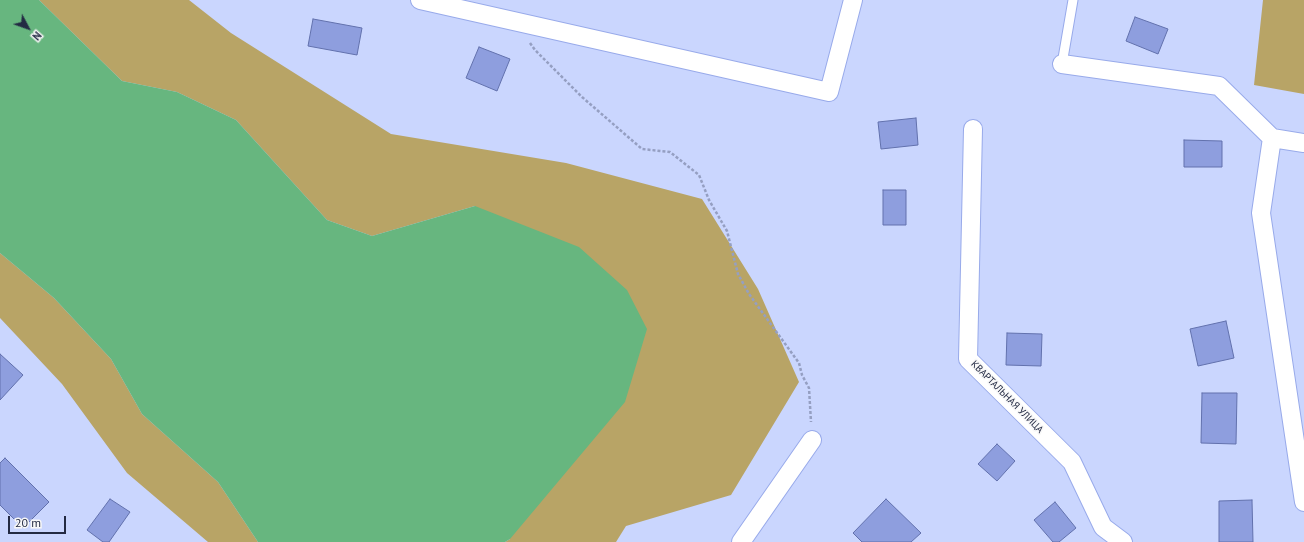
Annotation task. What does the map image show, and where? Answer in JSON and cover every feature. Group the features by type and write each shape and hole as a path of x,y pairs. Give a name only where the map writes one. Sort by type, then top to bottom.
{"street":[{"path":"420,0 829,92 853,0"},
{"path":"1062,64 1219,86 1272,138 1304,143"},
{"name":"КВАРТАЛЬНАЯ УЛИЦА","path":"973,129 968,359 1072,462 1103,527 1123,542"},
{"path":"1272,138 1261,213 1304,502"},
{"path":"740,542 812,440"}],"lane":[{"path":"1062,64 1073,0"}],"path":[{"path":"514,21 535,50 582,97 642,149 670,152 699,175 709,200 727,231 738,274 749,294 799,363 802,375 809,388 812,440"}],"shaded area":[{"path":"0,0 39,0 122,81 177,92 236,120 327,220 372,236 475,206 579,247 627,290 647,329 625,402 510,539 505,542 258,542 218,482 142,414 111,359 54,298 0,253"},
{"path":"39,0 189,0 231,33 391,134 566,163 702,199 758,289 799,382 731,495 626,526 616,542 505,542 510,539 475,206 372,236 327,220 236,120 177,92 122,81"},
{"path":"1263,0 1304,0 1304,94 1254,85"},
{"path":"0,253 54,298 111,359 142,414 218,482 258,542 208,542 127,473 62,384 0,318"}],"building":[{"path":"1135,17 1168,29 1158,54 1126,41"},
{"path":"313,19 362,28 357,55 308,46"},
{"path":"479,47 510,59 497,91 466,78"},
{"path":"916,118 918,145 881,149 878,122"},
{"path":"1184,140 1222,141 1222,167 1184,167"},
{"path":"883,190 906,190 906,225 883,225"},
{"path":"1226,321 1234,358 1198,366 1190,329"},
{"path":"1007,333 1042,334 1041,366 1006,365"},
{"path":"0,354 23,375 0,400"},
{"path":"1202,393 1237,393 1236,444 1201,443"},
{"path":"997,444 1015,461 997,481 978,464"},
{"path":"5,458 49,502 23,528 0,505 0,463"},
{"path":"110,499 130,512 109,542 103,542 87,530"},
{"path":"886,499 921,533 911,542 862,542 853,533"},
{"path":"1252,500 1253,542 1219,542 1219,501"},
{"path":"1055,502 1076,528 1059,542 1053,542 1034,520"}]}
